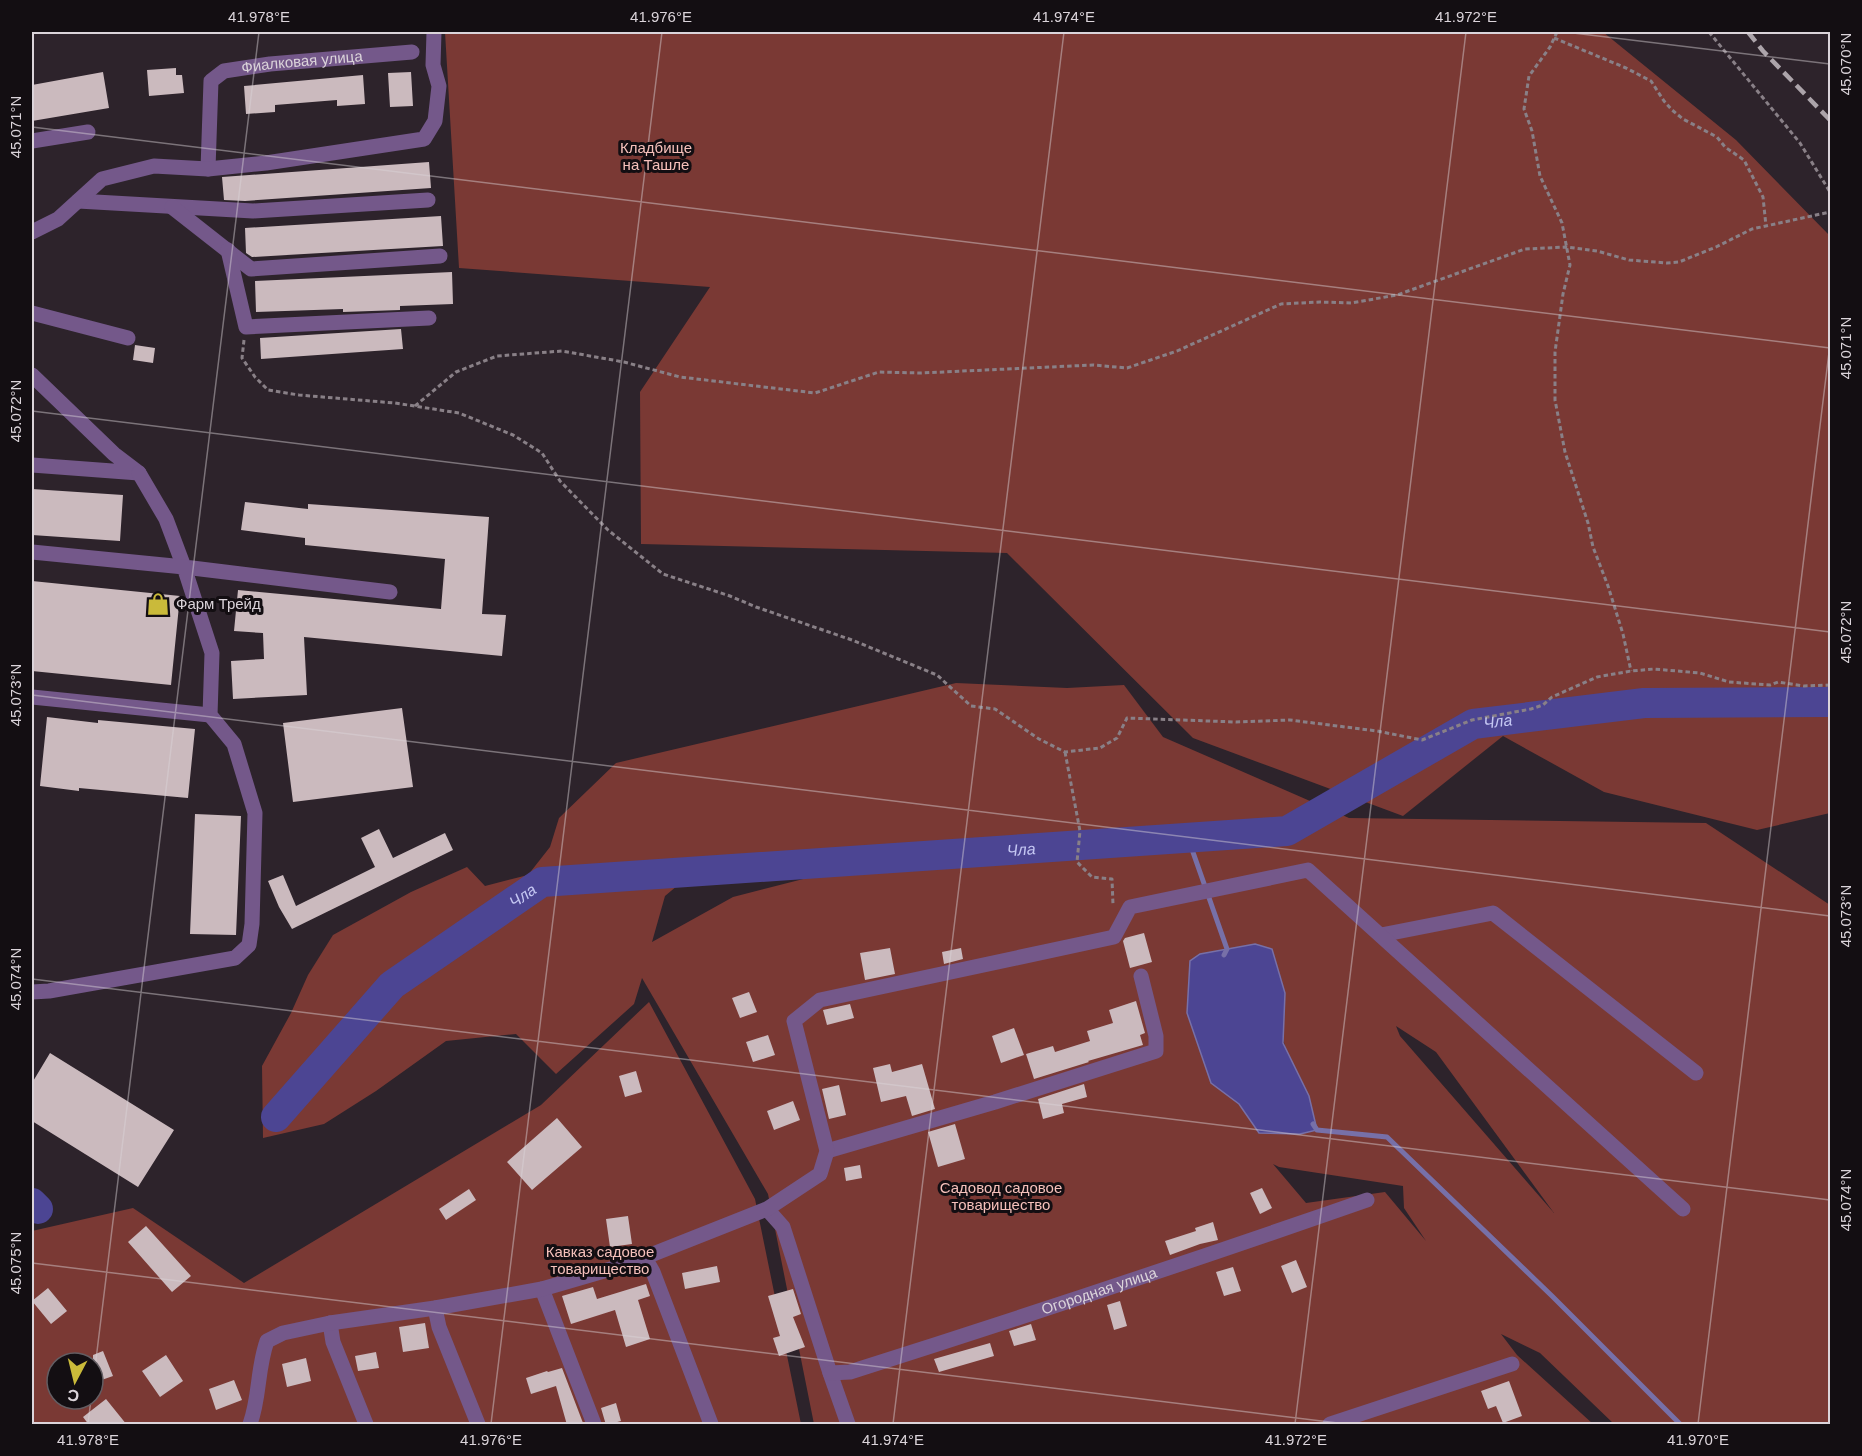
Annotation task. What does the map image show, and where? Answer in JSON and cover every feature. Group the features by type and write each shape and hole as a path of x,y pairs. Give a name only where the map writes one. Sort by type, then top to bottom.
{"street":[{"path":"433,32 412,52 434,65"},
{"path":"32,232 58,219 102,179 154,166 208,169 266,163 424,139 435,121 439,86 434,65 433,32"},
{"name":"Фиалковая улица","path":"208,169 211,81 224,71 270,64 412,52"},
{"path":"32,141 88,132"},
{"path":"78,201 253,212 428,200"},
{"path":"172,207 251,269 440,256"},
{"path":"228,250 246,327 429,318"},
{"path":"32,313 128,338"},
{"path":"32,375 114,454 139,474 166,519 212,653 210,715 234,744 255,813 252,924 249,945 235,958 49,991 32,992"},
{"path":"32,465 139,474"},
{"path":"32,552 184,567 390,592"},
{"path":"32,697 210,715"},
{"path":"250,1425 256,1401 261,1359 267,1341 283,1333 330,1323 435,1308 542,1288 645,1258 767,1209 820,1174 827,1151 794,1021 820,1000 1114,937 1130,907 1308,870 1683,1209"},
{"path":"1381,935 1493,913 1696,1073"},
{"path":"827,1151 995,1102 1156,1051 1156,1036 1141,976"},
{"name":"Огородная улица","path":"830,1373 850,1372 994,1326 1367,1200"},
{"path":"767,1209 783,1227 848,1425"},
{"path":"645,1258 653,1272 711,1425"},
{"path":"542,1288 594,1425"},
{"path":"435,1308 439,1327 478,1425"},
{"path":"330,1323 333,1342 366,1425"},
{"path":"1330,1425 1512,1364"}],"path":[{"path":"1557,32 1550,47 1529,76 1524,109 1532,130 1540,176 1562,223 1570,265 1563,294 1556,352 1555,400 1565,452 1588,523 1593,548 1620,625 1631,671"},
{"path":"1709,32 1800,143 1830,192"},
{"path":"1554,38 1638,73 1651,81 1664,101 1677,114 1717,137 1725,147 1744,160 1763,197 1766,226"},
{"path":"415,406 456,372 497,356 562,351 624,362 680,377 815,393 879,372 921,373 1093,364 1127,368 1177,351 1281,304 1351,303 1397,296 1526,249 1566,247 1598,251 1629,260 1679,262 1752,230 1830,212"},
{"path":"246,327 242,357 255,377 268,390 299,395 395,403 459,413 513,435 542,453 560,481 608,530 663,574 852,640 937,675 970,706 995,709 1039,739 1065,752 1100,748 1117,738 1127,718 1236,722 1290,720 1377,731 1422,740 1472,720 1532,710 1543,705 1552,697 1598,677 1654,669 1700,673 1729,682 1770,685 1778,682 1804,686 1830,686"},
{"path":"1065,752 1080,831 1077,862 1092,877 1112,879 1114,937"}],"green space":[{"name":"Кладбище на Ташле","path":"445,32 1603,32 1736,140 1830,236 1830,813 1757,830 1604,792 1503,736 1403,816 1193,738 1007,553 641,544 640,392 710,287 459,268"},
{"name":"Садовод садовое товарищество","path":"956,683 1067,688 1124,685 1163,737 1349,818 1706,823 1830,905 1830,1424 1614,1424 1540,1353 1501,1334 1517,1355 1593,1424 814,1424 768,1194 642,978 634,1004 556,1074 516,1034 446,1041 376,1091 324,1124 263,1138 262,1066 291,1013 308,975 333,935 411,892 467,867 485,886 528,875 550,847 559,818 616,763","holes":["690,875 709,885 815,876 733,897 652,942 665,896","1396,1026 1436,1052 1554,1213 1400,1036","1282,1034 1290,1068 1228,1074","1273,1164 1279,1167 1403,1186 1404,1208 1426,1241 1385,1192 1306,1203"]},
{"name":"Кавказ садовое товарищество","path":"649,1002 755,1199 801,1424 32,1424 32,1231 133,1208 244,1283 541,1105"}],"shaded area":[{"path":"1255,944 1272,949 1285,993 1283,1043 1309,1096 1317,1130 1300,1134 1259,1133 1239,1104 1211,1083 1187,1013 1190,961 1200,954"}],"building":[{"path":"176,68 176,75 182,75 184,93 149,96 147,70"},
{"path":"103,72 109,108 32,121 32,85"},
{"path":"411,72 413,106 390,107 388,73"},
{"path":"363,75 365,104 337,106 337,100 275,105 275,112 246,114 244,86"},
{"path":"429,162 431,188 245,201 224,200 222,177"},
{"path":"441,216 443,246 252,257 246,253 245,228"},
{"path":"452,272 453,304 400,306 400,310 256,312 255,281"},
{"path":"401,329 403,349 261,359 260,338"},
{"path":"135,345 155,348 153,363 133,360"},
{"path":"32,489 123,495 120,541 32,535"},
{"path":"245,502 308,509 308,504 489,517 482,614 506,615 502,656 304,637 307,695 233,699 231,661 264,659 263,633 234,631 238,590 441,609 445,559 305,545 305,538 241,530"},
{"path":"32,581 180,596 171,685 32,671"},
{"path":"402,708 413,787 293,802 283,723"},
{"path":"47,717 98,723 98,720 195,729 188,798 79,788 79,791 40,786"},
{"path":"195,814 241,816 236,935 190,934"},
{"path":"379,829 393,858 445,833 453,850 292,929 268,881 283,875 296,906 375,867 361,838"},
{"path":"1144,933 1152,962 1130,968 1123,941 1125,938"},
{"path":"890,948 895,974 865,980 860,953"},
{"path":"961,948 963,959 944,964 942,952"},
{"path":"749,992 757,1012 740,1018 732,998"},
{"path":"1136,1001 1145,1033 1140,1035 1143,1045 1034,1079 1026,1054 1053,1046 1055,1052 1090,1041 1087,1031 1113,1023 1109,1010"},
{"path":"850,1004 854,1018 827,1025 823,1010"},
{"path":"1014,1028 1024,1055 1001,1063 992,1036"},
{"path":"768,1035 775,1055 753,1062 746,1042"},
{"path":"50,1053 174,1130 138,1187 32,1121 32,1083"},
{"path":"890,1064 892,1072 922,1064 935,1109 912,1116 906,1096 881,1102 873,1068"},
{"path":"636,1071 642,1092 625,1097 619,1076"},
{"path":"1084,1084 1087,1097 1062,1104 1064,1113 1043,1119 1038,1099"},
{"path":"839,1085 846,1115 829,1119 822,1089"},
{"path":"793,1101 800,1120 774,1130 767,1111"},
{"path":"557,1118 582,1147 532,1190 507,1162"},
{"path":"955,1124 965,1159 938,1167 928,1132"},
{"path":"860,1165 862,1178 846,1181 844,1168"},
{"path":"1262,1188 1272,1208 1260,1214 1250,1193"},
{"path":"469,1189 476,1200 446,1220 439,1209"},
{"path":"628,1216 632,1244 610,1247 606,1219"},
{"path":"1213,1222 1218,1240 1170,1255 1165,1241 1196,1231 1195,1228"},
{"path":"146,1226 191,1276 172,1292 128,1242"},
{"path":"1296,1260 1307,1287 1292,1293 1281,1266"},
{"path":"717,1266 720,1282 685,1289 682,1273"},
{"path":"1233,1267 1241,1291 1224,1296 1216,1272"},
{"path":"646,1284 650,1296 638,1300 650,1339 626,1347 615,1310 571,1324 562,1296 593,1287 597,1299"},
{"path":"48,1288 67,1311 51,1324 32,1301"},
{"path":"793,1289 801,1314 793,1317 805,1347 779,1356 773,1338 780,1336 768,1296"},
{"path":"1120,1301 1127,1326 1114,1330 1107,1305"},
{"path":"425,1323 429,1348 403,1352 399,1327"},
{"path":"1031,1324 1036,1340 1014,1346 1009,1331"},
{"path":"990,1343 994,1356 939,1372 934,1359"},
{"path":"376,1352 379,1368 358,1371 355,1356"},
{"path":"166,1355 183,1381 160,1397 142,1371"},
{"path":"105,1356 113,1376 105,1379"},
{"path":"306,1358 311,1381 287,1387 282,1364"},
{"path":"562,1368 583,1423 567,1425 556,1386 531,1394 526,1378"},
{"path":"234,1380 242,1400 216,1410 209,1389"},
{"path":"1509,1381 1522,1416 1503,1423 1496,1406 1488,1409 1481,1391"},
{"path":"105,1400 127,1425 89,1425 83,1417 91,1411 105,1411"},
{"path":"616,1403 621,1421 606,1425 601,1408"}],"waterway":[{"name":"Чла","path":"276,1117 392,985 542,882 1287,831 1473,724 1644,703 1830,702"},
{"path":"1188,838 1227,949 1224,955"},
{"path":"1313,1124 1317,1130 1387,1137 1552,1296 1680,1424"},
{"name":"Чла","path":"32,1203 38,1209"}],"railway":[{"path":"1748,32 1763,51 1830,120"}],"place":[{"name":"Фарм Трейд","path":"158,604"}]}
